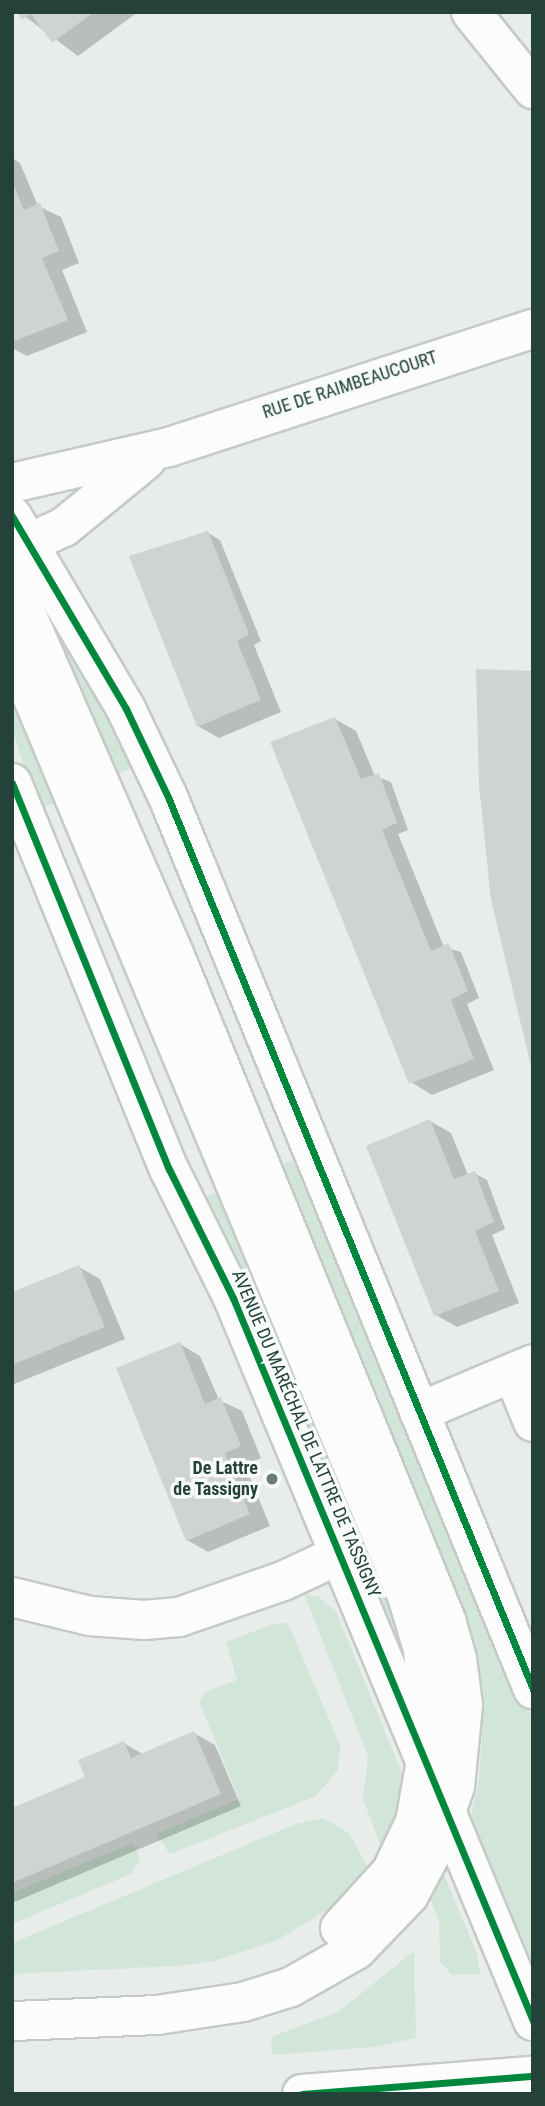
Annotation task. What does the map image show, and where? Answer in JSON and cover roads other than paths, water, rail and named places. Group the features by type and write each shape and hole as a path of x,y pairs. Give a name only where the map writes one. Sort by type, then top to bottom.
{"street":[{"path":"471,12 533,89"},
{"name":"RUE DE RAIMBEAUCOURT","path":"12,483 169,447 533,329"},
{"name":"RUE DE RAIMBEAUCOURT","path":"18,537 71,521 131,470 169,447"},
{"path":"18,537 126,709 168,797 533,1689"},
{"path":"12,581 175,956 446,1620 457,1659 463,1705 459,1756 447,1813 421,1874 393,1914 356,1950 290,1987 243,2002 191,2011 12,2021"},
{"path":"12,648 407,1596 423,1649 427,1682 427,1765 415,1822 391,1872 363,1908 320,1943 276,1965 228,1980 163,1990 12,1996"},
{"name":"AVENUE DU MARÉCHAL DE LATTRE DE TASSIGNY","path":"12,783 169,1168 233,1298 533,2021"},
{"path":"419,1412 523,1368 533,1422"},
{"path":"12,1597 44,1608 118,1619 180,1617 272,1585 341,1554"},
{"path":"302,2094 533,2076"}],"place":[{"name":"De Lattre de Tassigny","path":"272,1479"}]}
